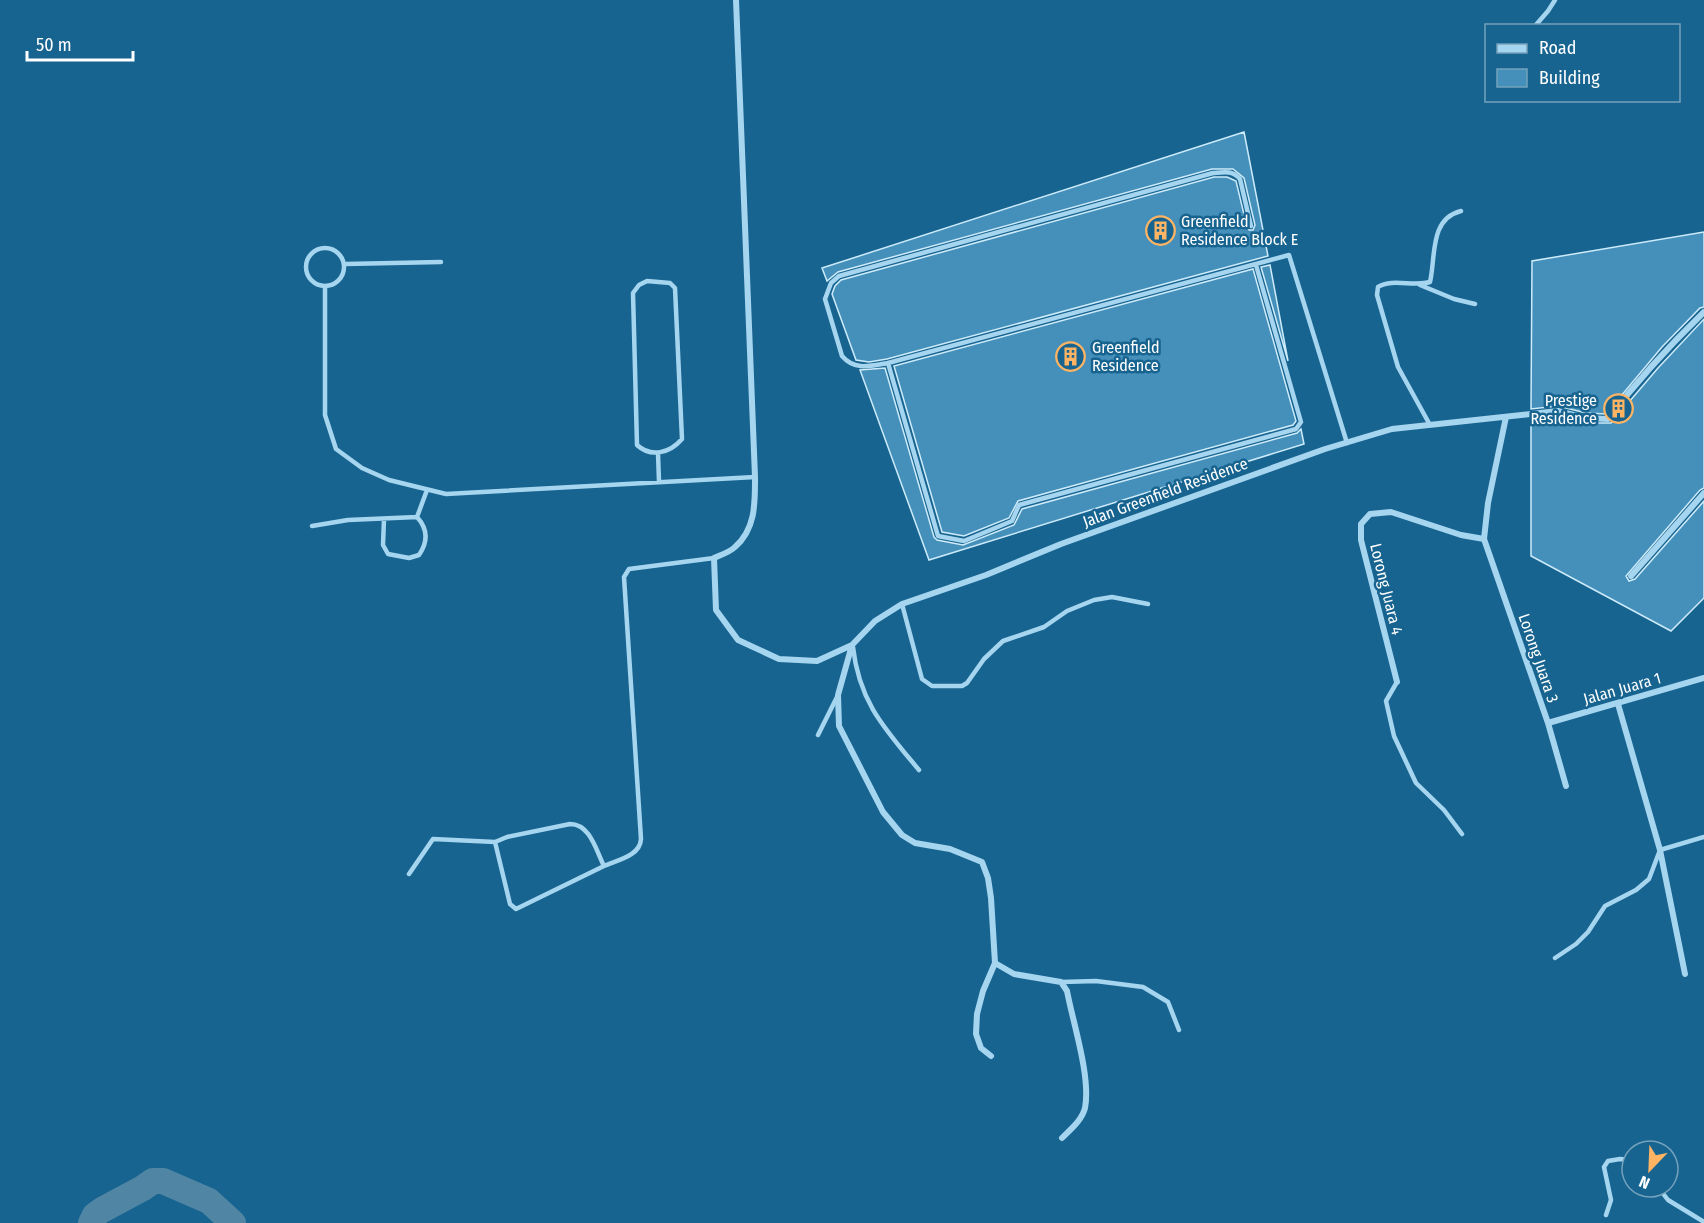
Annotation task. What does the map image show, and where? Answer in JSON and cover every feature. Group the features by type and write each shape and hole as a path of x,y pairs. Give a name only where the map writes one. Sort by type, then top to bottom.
{"street":[{"path":"736,0 755,477 754,514 745,534 735,548 714,558 716,610 738,640 779,659 817,661 852,645"},
{"name":"Jalan Greenfield Residence","path":"852,645 875,621 902,604 986,575 1061,544 1181,500 1392,429 1558,411 1585,418 1608,419 1670,346 1704,312"},
{"path":"1484,539 1488,503 1506,417"},
{"path":"1631,576 1704,493"},
{"path":"1698,500 1704,505"},
{"name":"Lorong Juara 4","path":"1397,682 1361,540 1361,525 1370,514 1391,512 1461,535 1484,539"},
{"name":"Lorong Juara 3","path":"1484,539 1548,723 1566,786"},
{"path":"852,645 838,695 839,726 883,812 902,835 915,843 950,849 982,862 988,878 992,898 995,963 983,991 977,1014 976,1034 981,1048 991,1056"},
{"name":"Jalan Juara 1","path":"1548,723 1704,678"},
{"path":"1618,704 1660,850 1685,974"},
{"path":"995,963 1014,974 1061,982 1067,991 1085,1081 1085,1108 1081,1118 1062,1138"}],"lane":[{"path":"1537,24 1555,0"},
{"path":"1251,226 1240,179 1236,174 1227,171 1214,173 839,276 831,283 825,299 842,356 847,362 862,367 888,363 1289,255 1347,443"},
{"path":"1420,285 1430,282 1435,242 1443,224 1450,214 1461,211"},
{"path":"319,248 330,248 340,254 345,264 343,275 336,283 325,286 314,283 307,275 305,264 310,254 319,248"},
{"path":"345,264 441,262"},
{"path":"888,363 938,536 964,541 1012,521 1019,505 1296,429 1301,422 1256,265"},
{"path":"648,281 670,283 675,288 682,439 676,446 657,453 644,451 637,445 633,293 639,285 648,281"},
{"path":"1430,425 1398,367 1377,295 1378,287 1384,283 1420,285 1454,299 1475,304"},
{"path":"325,286 325,415 336,449 362,468 389,480 446,494 755,477"},
{"path":"657,453 659,482"},
{"path":"417,517 427,490"},
{"path":"312,526 348,520 417,517 424,524 426,538 424,548 419,555 409,558 388,554 383,545 384,519"},
{"path":"495,842 510,904 516,909 635,853 641,845 641,839 624,577 629,569 714,558"},
{"path":"902,604 922,680 932,686 955,687 967,683 984,659 1003,641 1044,627 1067,611 1094,600 1112,597 1148,604"},
{"path":"852,645 861,690 883,727 919,770"},
{"path":"1397,682 1386,701 1394,736 1416,783 1444,810 1462,834"},
{"path":"818,735 838,695"},
{"path":"409,874 433,839 495,842 570,824 579,824 588,832 604,866"},
{"path":"1555,958 1576,944 1588,932 1605,906 1636,890 1649,879 1660,850 1704,837"},
{"path":"1061,982 1096,981 1143,987 1168,1002 1179,1030"},
{"path":"1606,1215 1611,1200 1604,1167 1608,1161 1620,1160"},
{"path":"1667,1199 1704,1222"}],"building":[{"path":"1244,132 1268,256 887,359 869,362 856,360 832,294 835,286 841,280 1214,177 1227,177 1236,181 1247,227 1253,230 1255,225 1244,178 1233,169 1212,169 838,272 827,281 822,268"},
{"path":"1704,232 1704,307 1700,308 1662,347 1606,414 1586,413 1558,406 1531,409 1532,261"},
{"path":"1270,265 1288,361 1261,267"},
{"path":"1253,269 1296,421 1293,425 1018,501 1009,518 964,536 942,532 894,366"},
{"path":"1704,319 1704,488 1626,576 1629,581 1635,579 1704,501 1704,598 1671,631 1531,556 1531,419 1558,416 1585,423 1611,423"},
{"path":"885,368 934,537 937,540 963,545 1014,525 1022,509 1297,433 1301,429 1304,444 929,560 860,370"}],"waterway":[{"path":"91,1223 95,1215 102,1210 153,1181 163,1181 209,1201 233,1223"}],"place":[{"name":"Greenfield Residence Block E","path":"1160,230"},
{"name":"Greenfield Residence","path":"1071,356"},
{"name":"Prestige Residence","path":"1618,409"}]}
